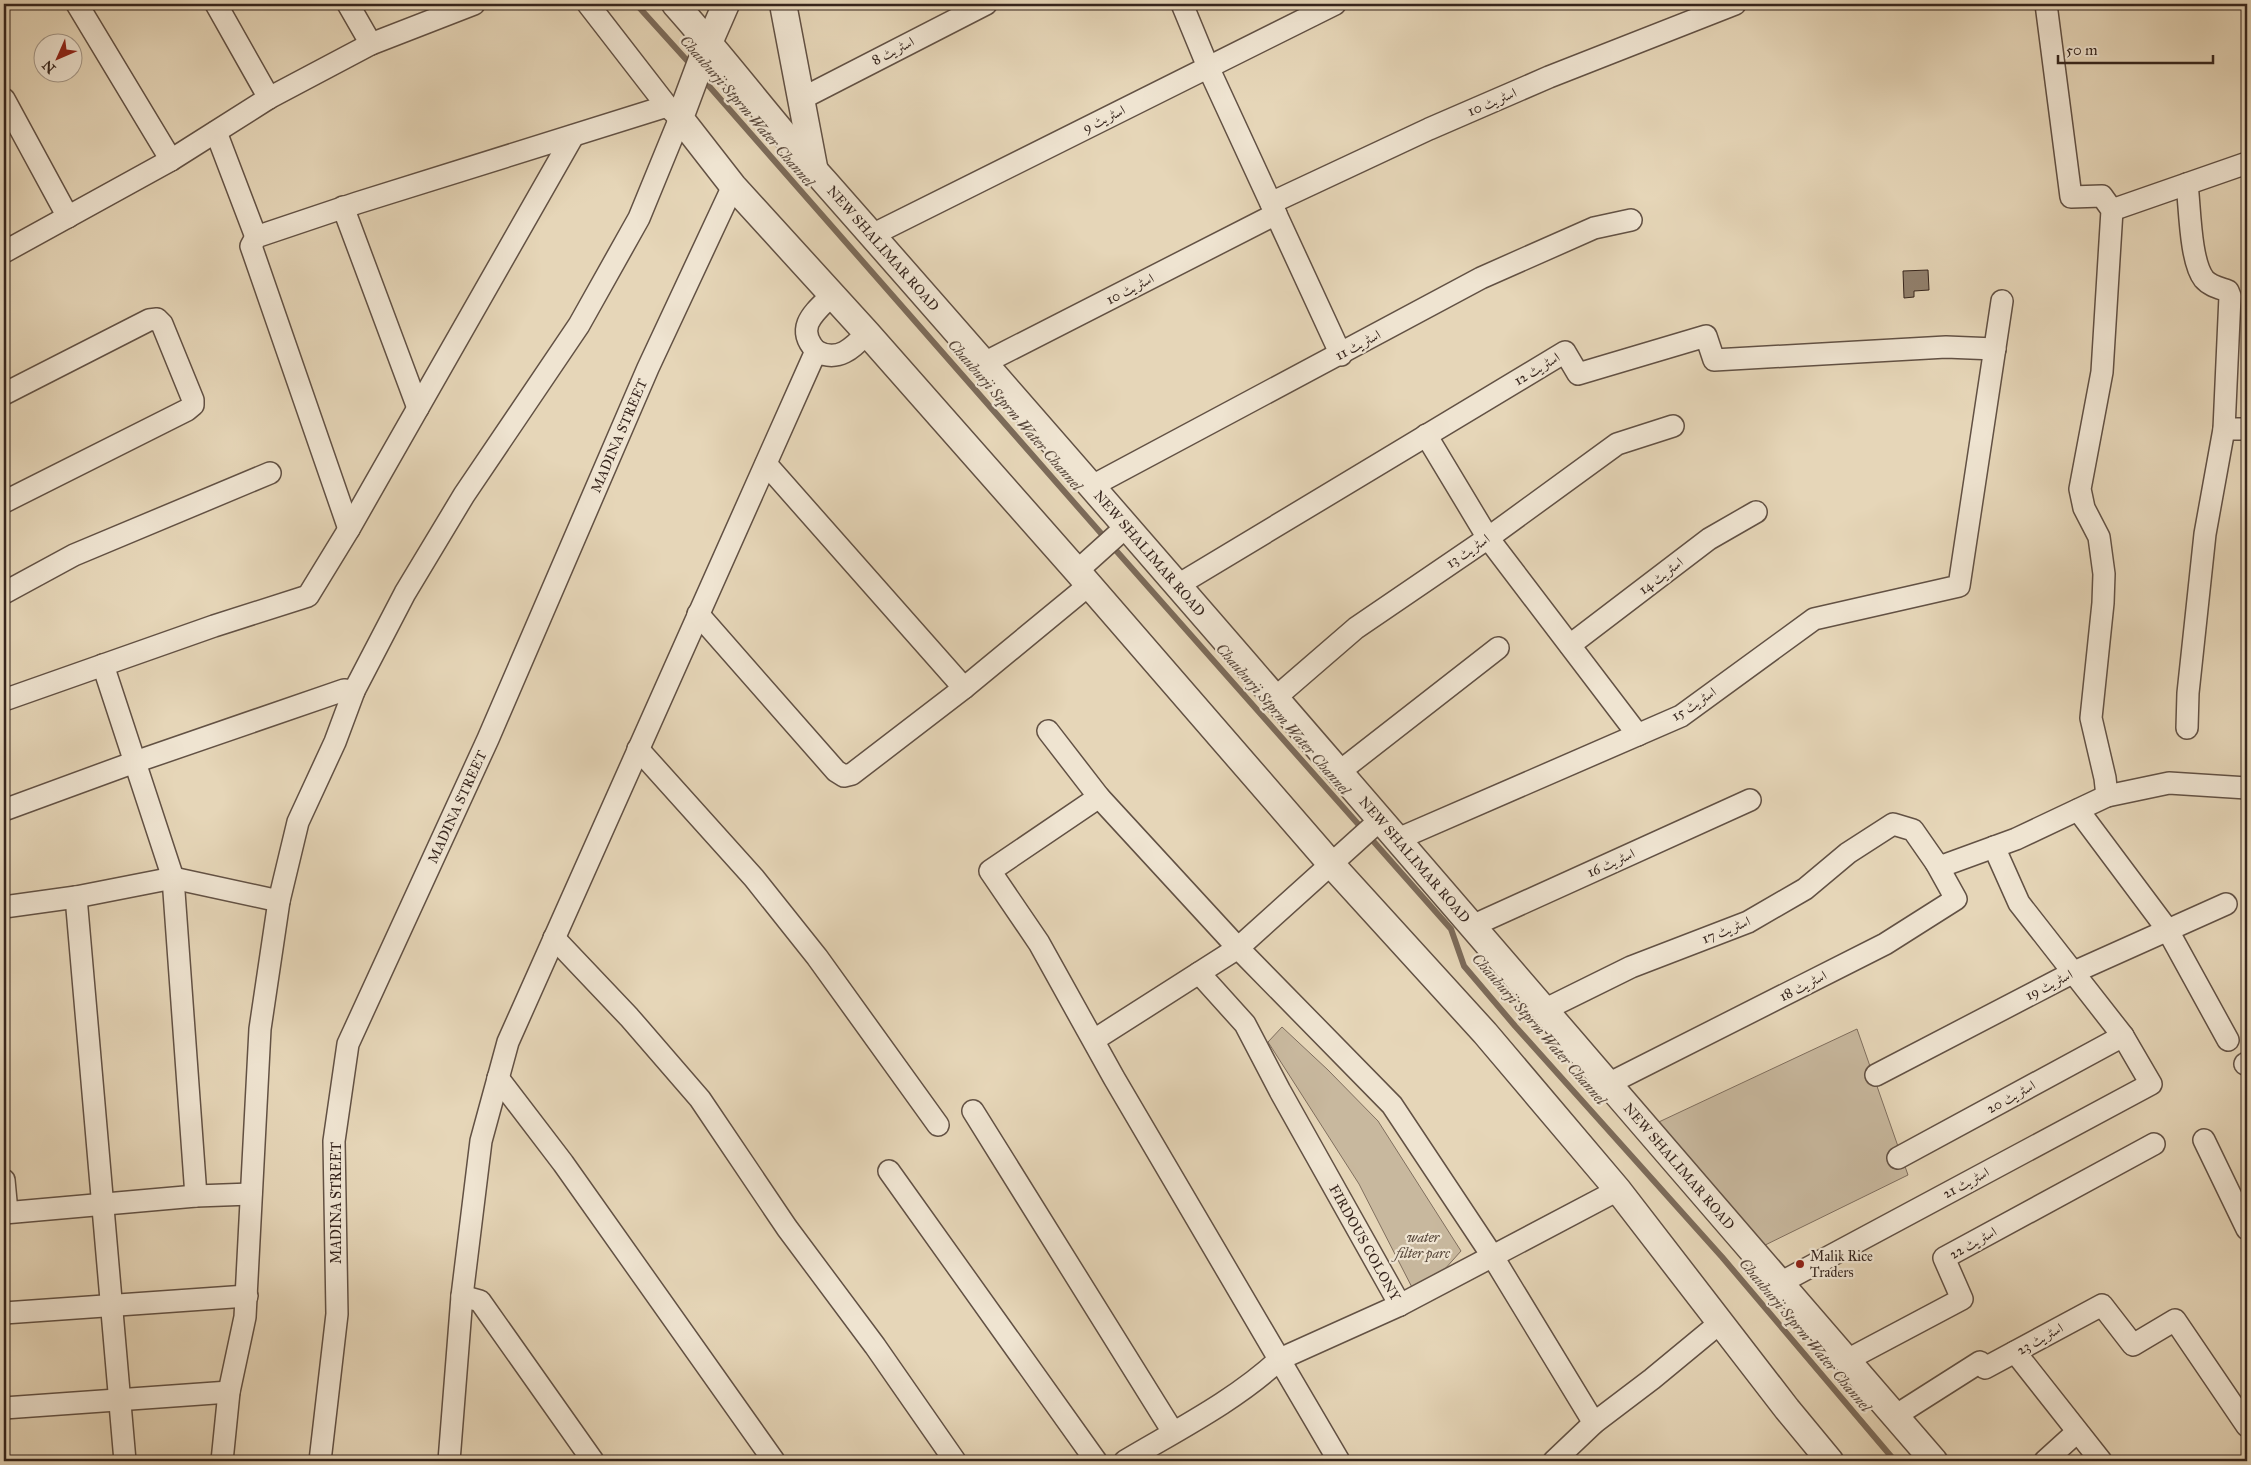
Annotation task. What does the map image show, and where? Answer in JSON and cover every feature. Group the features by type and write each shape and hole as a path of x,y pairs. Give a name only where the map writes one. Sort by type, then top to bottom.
{"street":[{"path":"77,4 170,160"},
{"path":"216,4 269,98"},
{"path":"348,4 371,44"},
{"path":"4,252 170,160 269,98 371,44 474,4"},
{"path":"588,4 678,110 733,186 1085,572 1337,859 1618,1190 1830,1461"},
{"name":"NEW SHALIMAR ROAD","path":"675,4 706,50 872,235 1092,486 1122,530 1178,585 1339,772 1375,824 1398,840 1934,1461"},
{"path":"222,1461 229,1392 245,1318 247,1296 260,1029 278,901 298,822 335,742 354,691 405,593 464,495 579,325 639,218 678,110 726,4"},
{"path":"782,4 814,170"},
{"name":"اسٹریٹ 8","path":"801,99 986,4"},
{"path":"1182,4 1208,67 1340,355"},
{"name":"اسٹریٹ 9","path":"872,235 1335,4"},
{"name":"اسٹریٹ 10","path":"984,363 1428,129 1549,77 1735,4"},
{"path":"2046,4 2071,197 2102,196 2112,210 2102,372 2080,489 2084,508 2100,537 2104,574 2104,603 2091,718 2105,778 2107,796"},
{"path":"4,99 68,217"},
{"path":"349,529 251,246 256,237 343,207 573,136 678,110"},
{"path":"216,132 256,237"},
{"path":"4,700 308,596 349,529 573,136"},
{"path":"2112,210 2247,163"},
{"path":"2187,184 2193,252 2201,273 2205,279 2216,287 2228,291 2230,296 2224,429 2205,534 2188,693 2187,728"},
{"name":"MADINA STREET","path":"320,1461 337,1314 334,1141 348,1044 488,739 648,368 733,186"},
{"path":"343,207 418,408"},
{"name":"اسٹریٹ 11","path":"1092,486 1481,278 1594,228 1631,220"},
{"path":"832,295 808,322 806,332 810,344 816,351 831,356 843,354 867,333"},
{"path":"1995,349 2002,301"},
{"path":"4,394 149,320 157,319 162,324 193,400 192,405 187,410 4,502"},
{"name":"اسٹریٹ 12","path":"1178,585 1565,352 1578,374 1706,336 1714,360 1946,347 1995,349"},
{"name":"اسٹریٹ 15","path":"1398,840 1681,716 1814,619 1959,586 1995,349"},
{"path":"449,1461 462,1296 481,1141 508,1042 816,351"},
{"name":"اسٹریٹ 13","path":"1275,698 1356,628 1488,538 1617,444 1673,426"},
{"path":"2224,429 2247,429"},
{"path":"1426,435 1488,538 1638,735"},
{"path":"766,464 964,688"},
{"path":"4,593 74,555 270,473"},
{"name":"اسٹریٹ 14","path":"1570,645 1709,540 1756,512"},
{"path":"698,614 836,771 844,776 852,774 964,688 1085,572 1122,530"},
{"path":"1339,772 1498,648"},
{"path":"103,665 172,878 196,1196"},
{"path":"4,810 135,762 344,690 354,691"},
{"path":"1048,731 1099,797 1238,948 1392,1105 1493,1256 1594,1423"},
{"path":"638,749 754,878 817,956 938,1125"},
{"path":"1936,863 1942,866 2016,839 2107,796 2169,783 2247,788"},
{"path":"1099,797 990,871 1040,943 1094,1040 1339,1461"},
{"name":"اسٹریٹ 16","path":"1472,926 1750,800"},
{"path":"2078,810 2167,929 2228,1040"},
{"path":"1094,1040 1238,948 1375,824"},
{"name":"اسٹریٹ 17","path":"1544,1010 1631,967 1748,922 1804,889 1848,853 1893,824 1913,830 1936,863"},
{"path":"1994,847 2019,902 2072,973 2123,1036"},
{"name":"اسٹریٹ 18","path":"1608,1084 1885,944 1956,899 1936,863"},
{"path":"4,907 76,897 172,878 278,901"},
{"path":"76,897 113,1304 125,1461"},
{"name":"اسٹریٹ 19","path":"1876,1075 2072,973 2226,904"},
{"path":"554,938 629,1017 700,1099 787,1228 876,1346 955,1461"},
{"name":"FIRDOUS COLONY","path":"1199,973 1245,1024 1280,1091 1400,1304 1618,1190"},
{"name":"اسٹریٹ 21","path":"1780,1283 2151,1084 2123,1036"},
{"name":"اسٹریٹ 20","path":"1898,1158 2123,1036"},
{"path":"498,1078 563,1163 774,1461"},
{"path":"973,1111 1173,1432"},
{"path":"2204,1140 2247,1229"},
{"name":"اسٹریٹ 22","path":"1847,1360 1962,1299 1944,1258 2154,1144"},
{"path":"889,1171 1096,1461"},
{"path":"4,1180 5,1212 196,1196 251,1194"},
{"path":"4,1313 247,1296"},
{"path":"462,1296 480,1301 593,1461"},
{"path":"1125,1461 1212,1409 1267,1371 1280,1359 1400,1304"},
{"name":"اسٹریٹ 23","path":"1895,1416 1980,1362 1985,1368 2102,1305 2133,1345 2175,1320 2247,1426"},
{"path":"1554,1461 1594,1423 1652,1379 1721,1322"},
{"path":"2015,1352 2102,1461"},
{"path":"4,1408 229,1392"},
{"path":"2045,1461 2078,1432"}],"green space":[{"name":"water filter parc","path":"1282,1027 1378,1121 1461,1251 1418,1299 1359,1184 1268,1042"},
{"path":"1857,1029 1908,1175 1753,1251 1646,1128"}],"building":[{"path":"1928,270 1929,290 1914,291 1914,297 1904,298 1903,271"}],"waterway":[{"name":"Chauburji Stprm Water Channel","path":"636,4 692,66"},
{"name":"Chauburji Stprm Water Channel","path":"701,77 1451,929 1464,966 1515,1026 1722,1257 1895,1461"}],"place":[{"name":"Malik Rice Traders","path":"1800,1264"}]}
